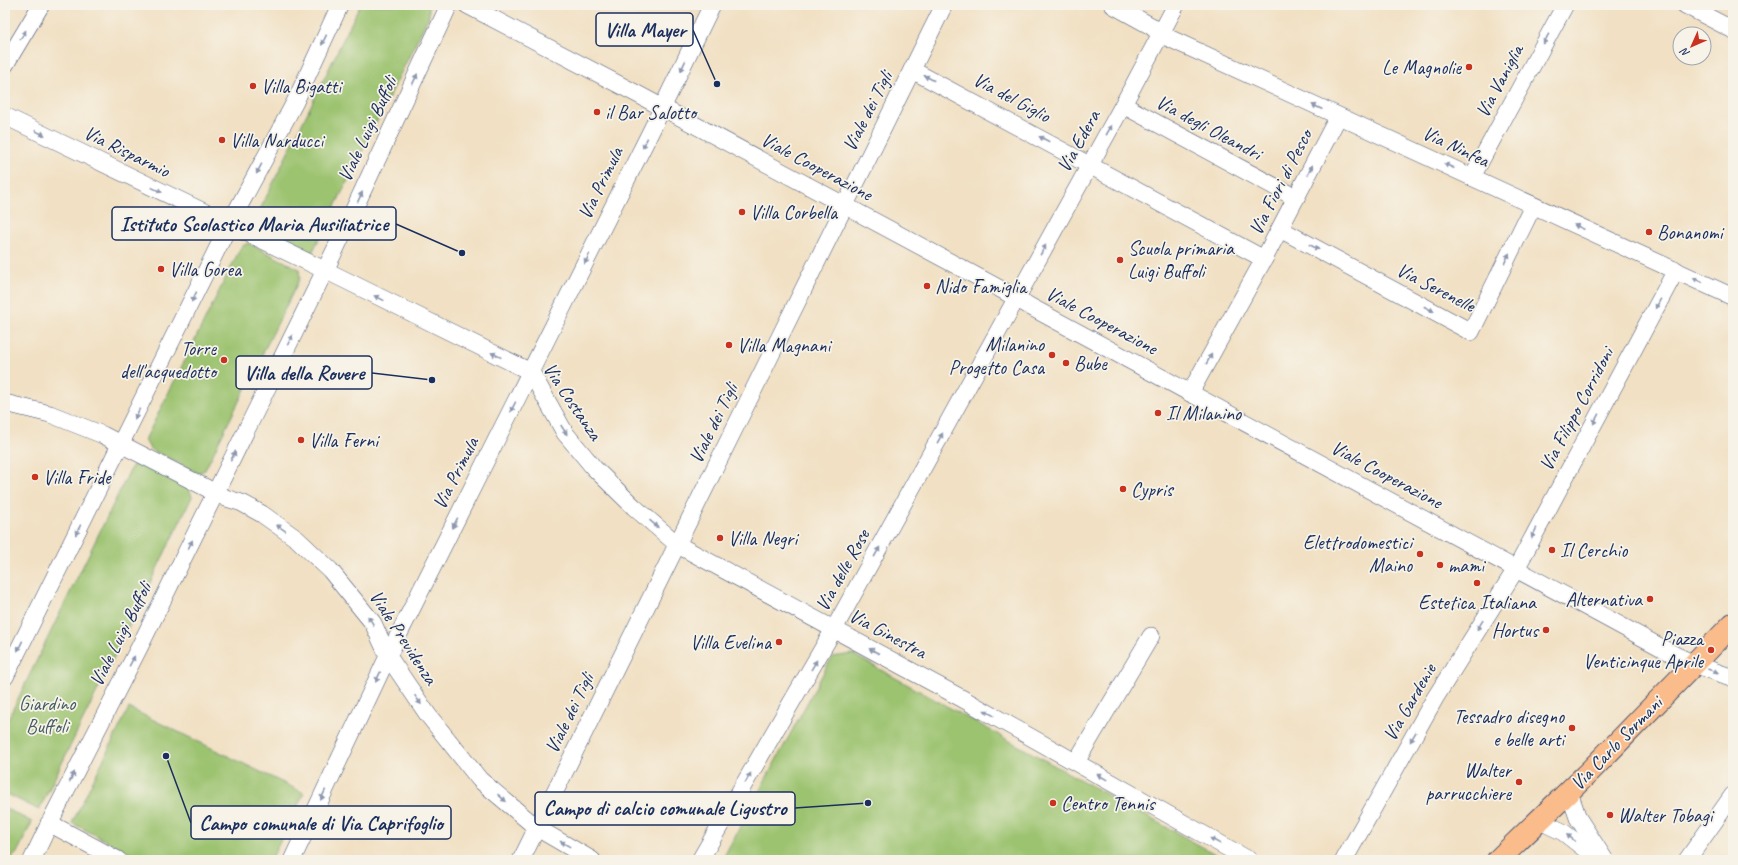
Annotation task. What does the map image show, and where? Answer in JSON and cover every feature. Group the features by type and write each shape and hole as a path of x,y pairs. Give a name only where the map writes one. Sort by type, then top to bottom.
{"main road":[{"name":"Via Carlo Sormani","path":"1498,860 1569,792 1733,624"}],"street":[{"path":"5,65 41,5"},
{"path":"5,677 122,445 229,225 295,102 340,5"},
{"name":"Viale Luigi Buffoli","path":"32,860 216,492 356,204 448,5"},
{"name":"Viale Cooperazione","path":"467,5 844,205 1694,664"},
{"name":"Via Primula","path":"292,860 388,656 531,372 661,107 670,93 712,5"},
{"name":"Viale dei Tigli","path":"521,860 944,5"},
{"name":"Via Ninfea","path":"1114,5 1151,26 1160,34 1733,297"},
{"name":"Via Edera","path":"1017,298 1176,5"},
{"name":"Via Vaniglia","path":"1472,177 1565,5"},
{"path":"1685,5 1733,30"},
{"name":"Via del Giglio","path":"912,70 1090,164 1103,173 1264,259"},
{"name":"Via degli Oleandri","path":"1123,105 1296,198"},
{"name":"Via Risparmio","path":"5,116 229,225"},
{"name":"Via Fiori di Pesco","path":"1190,393 1264,259 1338,117"},
{"name":"Via Serenelle","path":"1280,229 1471,332 1533,206"},
{"path":"229,225 324,270"},
{"name":"Via Costanza","path":"324,270 531,372 565,433 594,468 634,507 678,544"},
{"name":"Via Filippo Corridoni","path":"1516,569 1676,270"},
{"name":"Via delle Rose","path":"700,860 834,630 1017,298"},
{"path":"5,403 50,414 103,435 216,492"},
{"name":"Viale Previdenza","path":"216,492 226,498 242,503 262,514 297,539 330,570 373,623 388,656 428,715 480,780 537,828 592,860"},
{"name":"Via Ginestra","path":"678,544 963,699 1249,860"},
{"name":"Via Gardenie","path":"1344,860 1435,698 1516,569"},
{"path":"1076,762 1151,636"},
{"path":"1694,664 1733,678"},
{"path":"1569,792 1578,818 1605,860"},
{"path":"1691,855 1733,795"},
{"path":"1540,821 1563,832 1599,860"},
{"path":"50,823 118,860"}],"green space":[{"path":"360,5 427,5 429,6 429,16 313,251 308,255 256,230 254,222"},
{"path":"248,243 299,269 300,278 205,470 198,473 150,449 145,440 241,247"},
{"name":"Giardino Buffoli","path":"140,462 189,488 192,497 39,810 5,793 5,725 132,466"},
{"path":"852,654 1226,860 722,860 832,657"},
{"path":"129,708 304,793 271,860 143,860 72,823"},
{"path":"5,808 32,822 17,853 10,860 5,860"}],"place":[{"name":"Le Magnolie","path":"1469,67"},
{"name":"Villa Mayer","path":"717,84"},
{"name":"Villa Bigatti","path":"253,86"},
{"name":"il Bar Salotto","path":"597,112"},
{"name":"Villa Narducci","path":"222,140"},
{"name":"Villa Corbella","path":"742,212"},
{"name":"Bonanomi","path":"1649,232"},
{"name":"Istituto Scolastico Maria Ausiliatrice","path":"462,253"},
{"name":"Scuola primaria Luigi Buffoli","path":"1120,260"},
{"name":"Villa Gorea","path":"161,269"},
{"name":"Nido Famiglia","path":"927,286"},
{"name":"Villa Magnani","path":"729,345"},
{"name":"Milanino Progetto Casa","path":"1052,355"},
{"name":"Torre dell'acquedotto","path":"224,360"},
{"name":"Bube","path":"1066,363"},
{"name":"Villa della Rovere","path":"432,380"},
{"name":"Il Milanino","path":"1158,413"},
{"name":"Villa Ferni","path":"301,440"},
{"name":"Villa Fride","path":"35,477"},
{"name":"Cypris","path":"1123,489"},
{"name":"Villa Negri","path":"720,538"},
{"name":"Il Cerchio","path":"1552,550"},
{"name":"Elettrodomestici Maino","path":"1420,554"},
{"name":"mami","path":"1440,565"},
{"name":"Estetica Italiana","path":"1477,583"},
{"name":"Alternativa","path":"1650,599"},
{"name":"Hortus","path":"1546,630"},
{"name":"Villa Evelina","path":"779,642"},
{"name":"Piazza Venticinque Aprile","path":"1711,650"},
{"name":"Tessadro disegno e belle arti","path":"1572,728"},
{"name":"Campo comunale di Via Caprifoglio","path":"166,756"},
{"name":"Walter parrucchiere","path":"1519,782"},
{"name":"Campo di calcio comunale Ligustro","path":"868,803"},
{"name":"Centro Tennis","path":"1053,803"},
{"name":"Walter Tobagi","path":"1610,815"}]}
